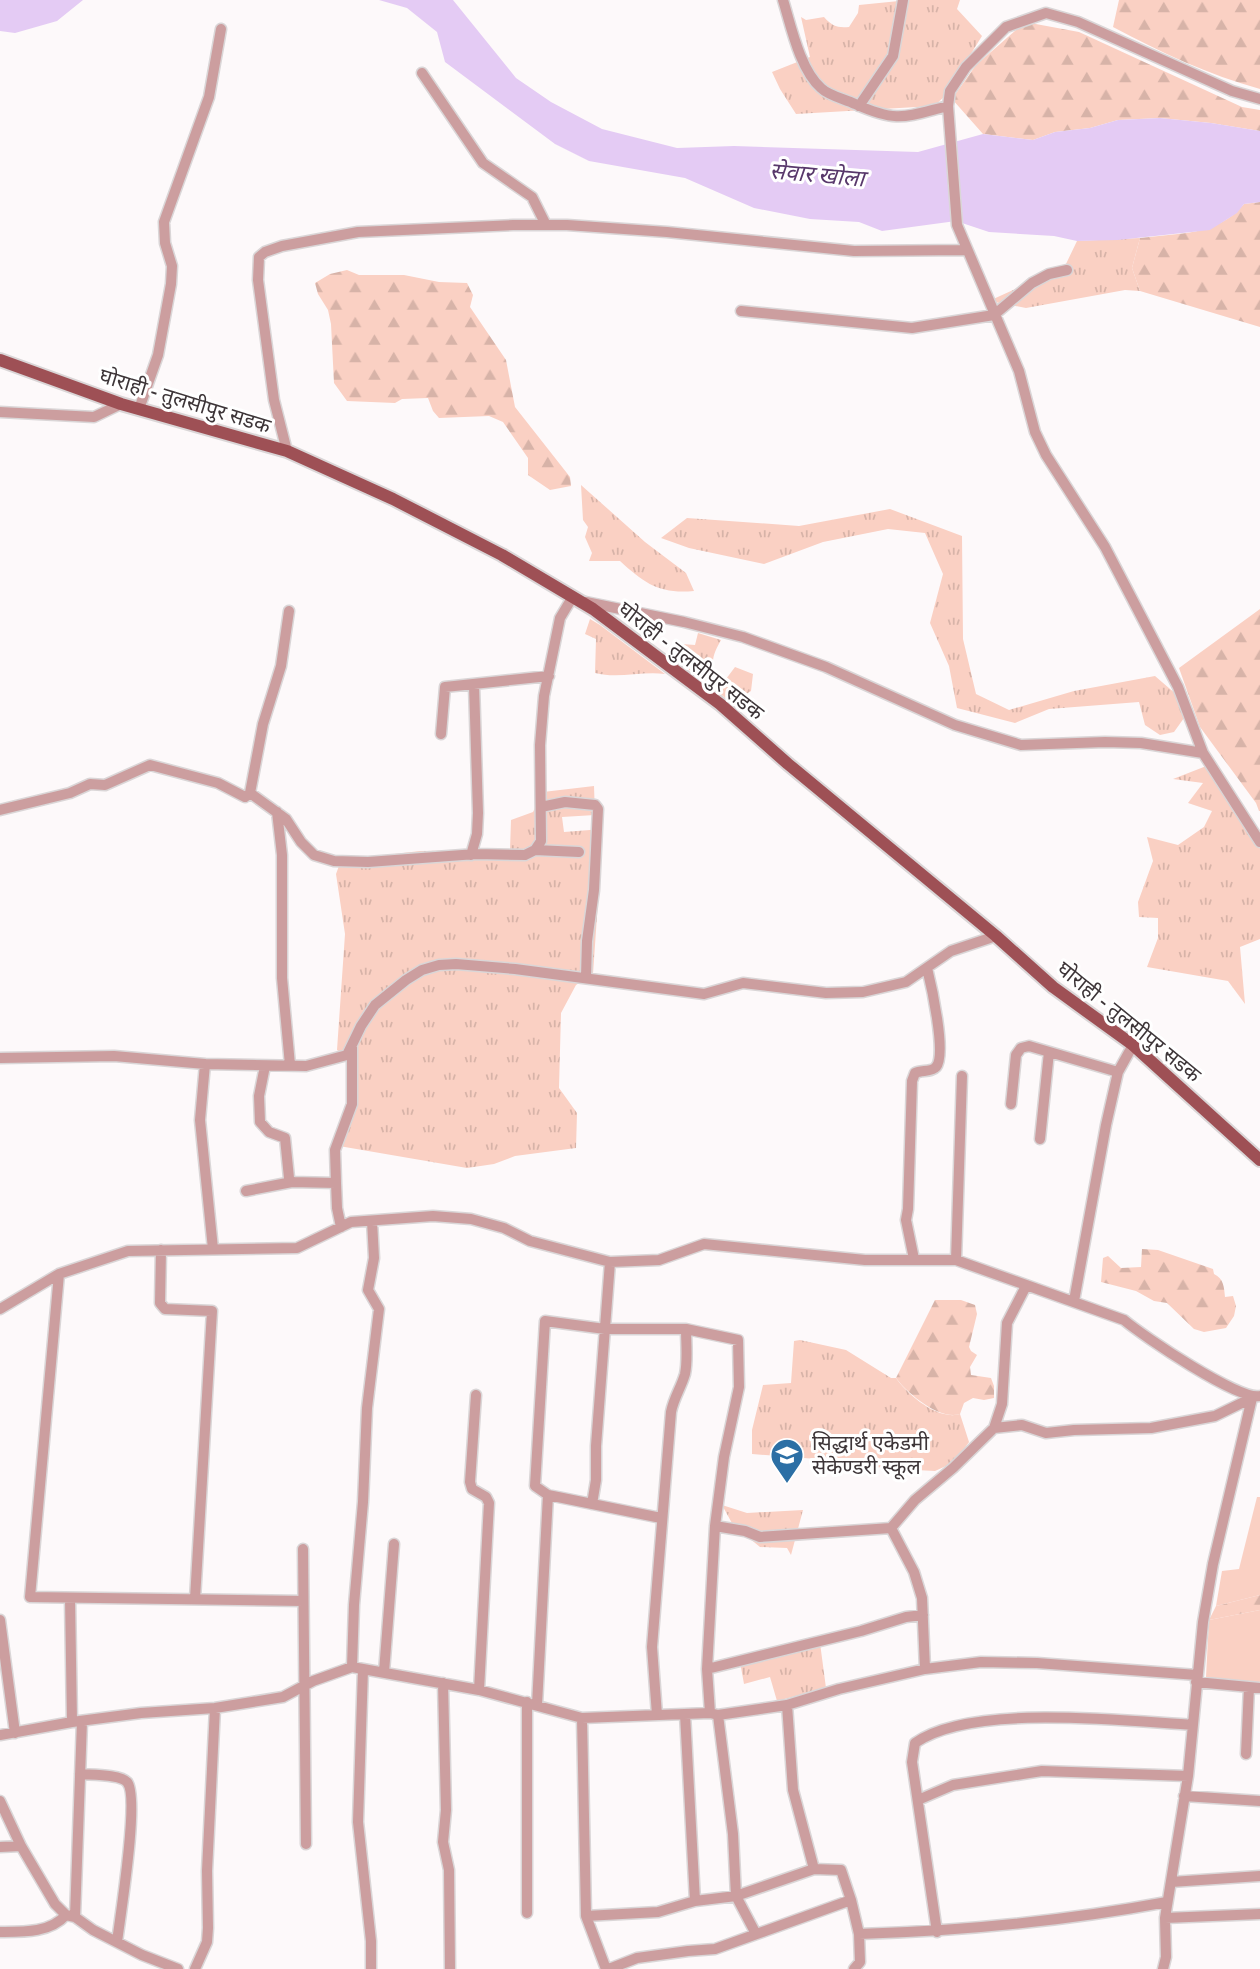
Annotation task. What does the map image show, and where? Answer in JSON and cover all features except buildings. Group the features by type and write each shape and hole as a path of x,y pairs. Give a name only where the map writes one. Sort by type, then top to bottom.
{"main road":[{"name":"घोराही - तुलसीपुर सडक","path":"0,360 121,404 287,451 393,499 502,555 593,609 720,704 1053,987 1133,1045 1260,1160"}],"street":[{"path":"783,0 797,45 812,77 822,89 883,116 896,118 948,106"},
{"path":"859,106 893,56 903,0"},
{"path":"1260,99 1232,91 1078,22 1045,13 1006,27 966,67 950,91 948,106 957,225 1019,371 1040,444 1105,547 1178,687 1203,753 1260,842"},
{"path":"139,409 158,355 171,284 172,266 165,243 164,222 209,97 221,29"},
{"path":"422,73 483,163 532,197 546,225"},
{"path":"287,451 274,400 258,280 259,257 265,252 296,243 358,232 546,225 667,232 854,251 966,250"},
{"path":"741,311 912,328 994,315 1032,283 1049,274 1067,271"},
{"path":"0,411 94,417 121,404"},
{"path":"250,793 286,819 301,842 314,855 334,861 525,855 535,849 543,832 540,745 544,696 560,618 574,598 743,637 825,667 955,725 998,740 1021,745 1141,743 1203,753"},
{"path":"0,810 70,793 90,785 106,785 150,765 219,783 245,797 250,793 264,724 281,666 289,611"},
{"path":"441,734 445,687 549,676"},
{"path":"471,855 477,834 478,813 474,685"},
{"path":"541,807 579,802 595,805 598,809 586,977"},
{"path":"277,812 282,855 282,978 290,1065"},
{"path":"535,849 579,852"},
{"path":"0,1058 114,1056 205,1064 306,1066 347,1055 375,1005 422,970 456,964 586,977 705,994 743,983 825,993 863,992 906,982 951,951 996,936"},
{"path":"914,1259 906,1220 912,1081 915,1073 935,1068 939,1054 937,1008 926,968"},
{"path":"1074,1301 1118,1072 1133,1045"},
{"path":"341,1227 337,1208 335,1150 352,1104 352,1046"},
{"path":"1011,1104 1016,1055 1021,1048 1029,1046 1118,1072"},
{"path":"1040,1139 1049,1052"},
{"path":"205,1064 200,1120 213,1249"},
{"path":"265,1066 259,1096 260,1122 270,1132 285,1138 289,1178 292,1182"},
{"path":"956,1260 962,1076"},
{"path":"246,1191 292,1182 336,1183"},
{"path":"0,1308 59,1274 128,1251 297,1248 351,1222 433,1216 471,1219 504,1228 530,1241 610,1262 659,1260 704,1244 865,1261 956,1260 1124,1320 1142,1336 1256,1397"},
{"path":"371,1969 371,1941 358,1822 358,1668 354,1605 363,1503 367,1408 379,1309 368,1290 374,1258 372,1221"},
{"path":"161,1250 160,1303 165,1309 212,1311 195,1600"},
{"path":"592,1504 596,1480 610,1262"},
{"path":"59,1274 30,1597 303,1601"},
{"path":"715,1526 760,1536 891,1528 915,1500 994,1428 1002,1404 1007,1323 1026,1286"},
{"path":"661,1517 548,1495 535,1486 545,1321 605,1329 686,1329 738,1340 739,1387 724,1457 715,1526 707,1669 733,1834 736,1896 756,1934"},
{"path":"657,1715 652,1647 661,1517 671,1412 674,1396 685,1373 686,1329"},
{"path":"477,1395 470,1482 472,1489 486,1497 489,1503 479,1690"},
{"path":"994,1428 1022,1425 1045,1433 1152,1428 1215,1416 1256,1397"},
{"path":"1163,1969 1166,1957 1165,1918 1188,1776 1197,1679 1213,1564 1256,1397"},
{"path":"527,1913 532,1704 548,1495"},
{"path":"891,1528 914,1572 922,1598 925,1669"},
{"path":"384,1672 394,1544"},
{"path":"303,1549 306,1844"},
{"path":"70,1598 80,1774 70,1916"},
{"path":"707,1669 861,1631 906,1617 923,1615"},
{"path":"0,1620 15,1733"},
{"path":"0,1735 77,1721 215,1708 283,1697 305,1685 358,1668 479,1690 582,1718 714,1714 787,1705 839,1689 925,1669 981,1662 1037,1663 1197,1679 1254,1688 1246,1754"},
{"path":"443,1683 446,1810 443,1842 449,1870 450,1969"},
{"path":"787,1705 793,1790 814,1869"},
{"path":"195,1969 207,1942 207,1871 215,1708"},
{"path":"685,1714 695,1902"},
{"path":"582,1718 586,1916 608,1969 637,1958 715,1949 851,1900"},
{"path":"937,1932 912,1762 915,1744 926,1736 987,1720 1096,1719 1193,1725"},
{"path":"918,1800 953,1785 1042,1771 1188,1776"},
{"path":"80,1774 122,1778 129,1783 131,1792 128,1852 117,1942"},
{"path":"1184,1796 1260,1801"},
{"path":"0,1801 21,1846 55,1904 70,1916 117,1942 178,1969"},
{"path":"0,1847 21,1846"},
{"path":"586,1916 658,1912 695,1902 736,1896 814,1869 841,1870 859,1934 860,1962 854,1969"},
{"path":"1171,1882 1260,1875"},
{"path":"859,1934 937,1932 1083,1917 1167,1902"},
{"path":"1165,1918 1260,1914"},
{"path":"0,1932 24,1932 57,1925 70,1916"}],"green space":[{"path":"909,0 960,0 957,9 982,36 944,97 934,106 796,114 772,72 810,57 801,17 806,20 824,17 835,26 849,27 858,13 859,5"},
{"path":"1119,0 1260,0 1260,89 1185,62 1113,27"},
{"path":"1025,22 1079,32 1242,107 1260,110 1260,131 1160,118 1118,120 1090,128 1055,132 1033,140 983,134 952,99 976,65"},
{"path":"1260,202 1260,327 1140,291 1132,268 1140,238 1210,228 1234,214 1244,204"},
{"path":"1140,238 1132,268 1140,291 1125,290 1026,308 989,301 1065,266 1077,241"},
{"path":"347,270 359,275 404,275 439,282 467,283 473,295 470,307 506,360 515,407 570,477 571,486 550,490 528,475 528,458 503,422 489,416 439,418 428,398 402,399 395,403 347,401 334,383 331,324 328,310 315,283 330,274"},
{"path":"581,485 645,542 686,573 694,591 672,591 654,586 620,561 589,561 592,553 585,537 588,527 583,520"},
{"path":"890,509 962,536 963,639 976,694 1009,710 1074,691 1155,676 1177,695 1184,718 1174,732 1160,735 1145,725 1139,702 1049,709 1015,723 957,708 949,666 930,623 943,574 925,533 888,529 823,542 764,564 689,548 661,538 687,518 799,526"},
{"path":"1260,609 1259,811 1256,803 1200,727 1179,668"},
{"path":"590,619 665,674 595,673 596,639 585,634"},
{"path":"698,633 721,640 713,660 715,673 726,679 735,667 753,674 751,691 732,703 679,662 682,644 695,645"},
{"path":"1214,763 1260,846 1260,939 1240,947 1245,1004 1228,981 1147,967 1158,938 1158,918 1139,917 1138,902 1153,861 1147,837 1178,845 1204,827 1212,811 1188,803 1203,783 1173,779"},
{"path":"594,786 595,815 562,817 564,832 603,829 593,974 576,985 561,1013 559,1088 577,1113 576,1148 515,1156 494,1164 467,1168 339,1146 354,1113 358,1062 337,1050 345,934 336,874 343,855 369,857 420,851 510,850 511,820 533,812 543,792"},
{"path":"1142,1249 1158,1250 1213,1269 1223,1284 1225,1297 1233,1296 1236,1306 1234,1316 1226,1328 1204,1332 1194,1329 1167,1303 1101,1282 1103,1258 1108,1256 1121,1268 1141,1267"},
{"path":"935,1300 961,1300 975,1305 977,1314 969,1347 977,1355 970,1367 971,1375 991,1378 994,1386 994,1398 973,1398 964,1403 960,1414 952,1415 934,1410 916,1398 896,1378"},
{"path":"794,1341 846,1350 891,1378 896,1378 924,1405 942,1414 960,1414 969,1442 955,1462 935,1471 892,1465 870,1469 817,1459 752,1454 752,1430 763,1385 791,1383"},
{"path":"1257,1497 1260,1497 1260,1595 1216,1606 1222,1571 1239,1569"},
{"path":"722,1505 747,1513 803,1510 791,1555 787,1548 760,1547 733,1525"},
{"path":"1260,1595 1260,1610 1209,1620 1216,1606"},
{"path":"1260,1610 1260,1683 1206,1677 1209,1620"},
{"path":"820,1643 826,1688 777,1701 770,1677 744,1684 740,1662"}],"water":[{"path":"0,0 83,0 57,21 15,33 0,31"},
{"name":"सेवार खोला","path":"379,0 453,0 516,78 551,102 602,129 677,148 734,146 918,152 983,134 1033,140 1055,132 1090,128 1118,120 1160,118 1260,131 1260,202 1244,204 1237,213 1210,230 1118,240 1077,241 1054,236 989,232 956,221 882,231 859,222 810,219 754,208 685,178 589,161 555,144 445,62 437,32 407,8"}],"place":[{"name":"सिद्धार्थ एकेडमी सेकेण्डरी स्कूल","path":"787,1485"}]}
